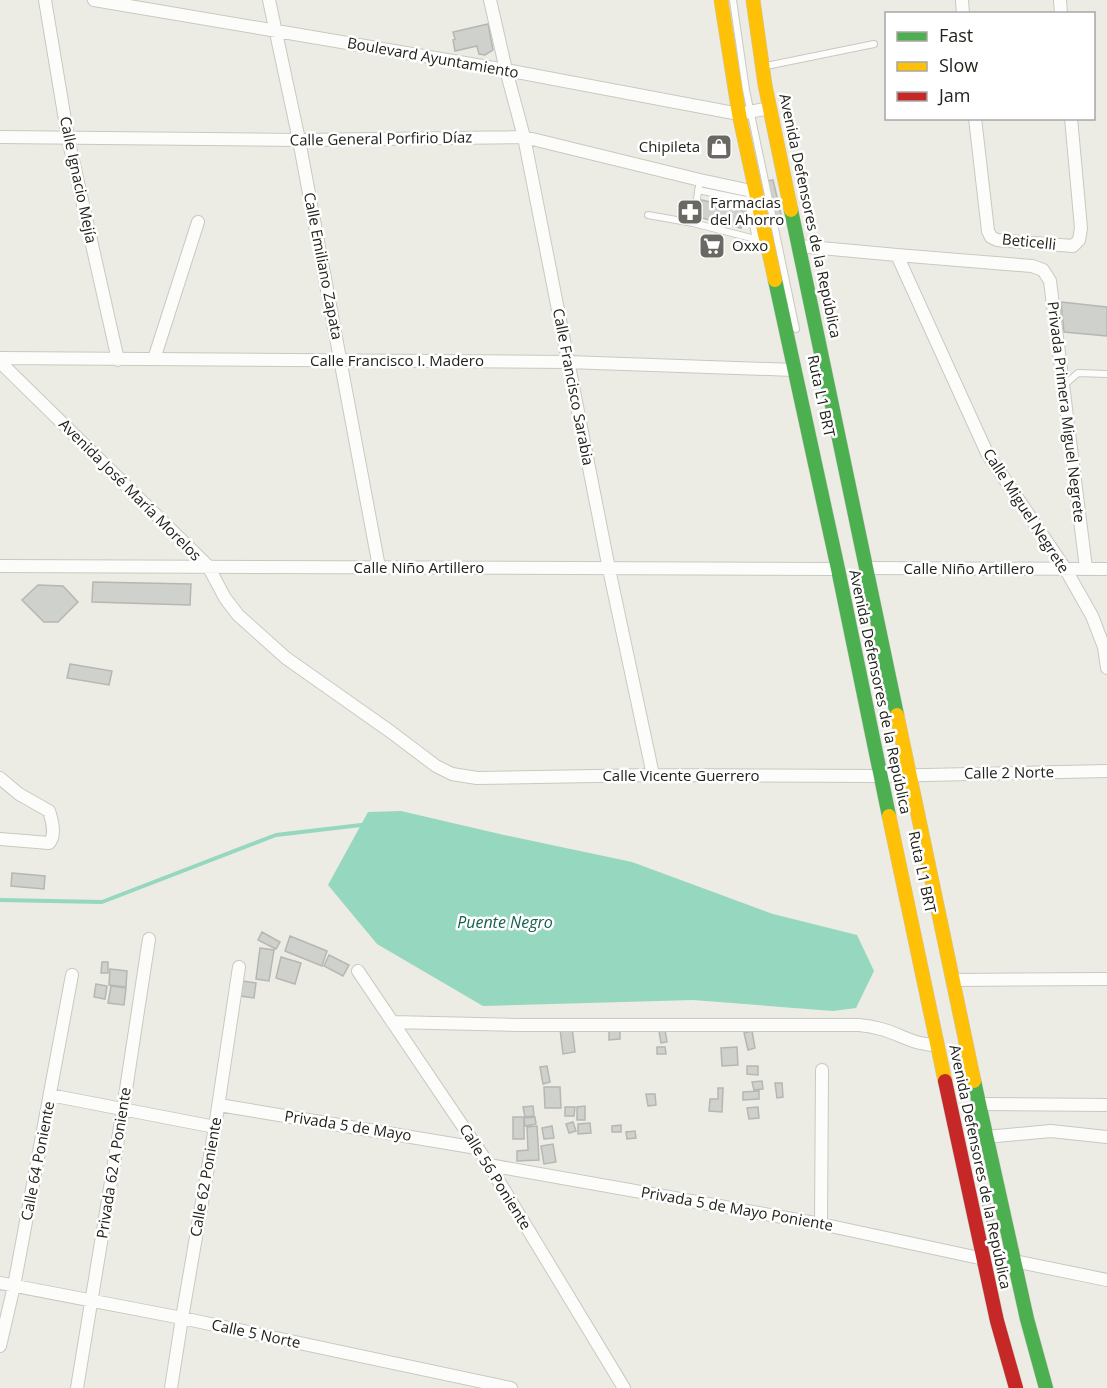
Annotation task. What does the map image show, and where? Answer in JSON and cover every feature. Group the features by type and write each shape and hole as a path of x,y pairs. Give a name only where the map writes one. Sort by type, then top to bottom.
{"main road":[{"name":"Avenida Defensores de la República","path":"721,0 799,246 868,568 895,775 937,1046 997,1321 1016,1388"},
{"name":"Avenida Defensores de la República","path":"753,0 763,67 757,111 752,196 761,241 794,370 838,569 953,980 1011,1262 1046,1388"}],"street":[{"name":"Calle Ignacio Mejía","path":"45,0 68,138 118,360"},
{"name":"Boulevard Ayuntamiento","path":"94,0 757,111"},
{"name":"Calle Emiliano Zapata","path":"269,0 299,140 379,567"},
{"name":"Calle Francisco Sarabia","path":"490,0 524,137 609,569 653,775"},
{"name":"Beticelli","path":"975,120 988,231 991,237 997,240 1073,246 1079,240 1081,228 1071,120"},
{"name":"Calle General Porfirio Díaz","path":"0,137 299,140 524,137 699,185 752,196"},
{"path":"154,359 198,222"},
{"path":"799,246 897,255"},
{"name":"Privada Primera Miguel Negrete","path":"897,255 1032,266 1043,270 1050,281 1086,568"},
{"name":"Calle Miguel Negrete","path":"897,255 987,453 1066,570 1092,616 1104,647 1107,668"},
{"name":"Calle Francisco I. Madero","path":"0,360 568,362 794,370"},
{"name":"Avenida José María Morelos","path":"0,360 208,566 225,598 238,615 286,658 436,766 452,774"},
{"name":"Calle Niño Artillero","path":"0,566 838,569"},
{"name":"Calle Niño Artillero","path":"868,568 1107,569"},
{"name":"Calle 2 Norte","path":"895,775 1107,771"},
{"name":"Calle Vicente Guerrero","path":"452,774 477,778 895,775"},
{"path":"0,778 19,794 49,811 53,836 49,843 0,839"},
{"name":"Privada 62 A Poniente","path":"76,1388 149,939"},
{"name":"Calle 62 Poniente","path":"171,1388 219,1105 239,967"},
{"name":"Calle 56 Poniente","path":"358,971 489,1165 624,1388"},
{"name":"Calle 64 Poniente","path":"0,1346 14,1286 72,975"},
{"path":"953,980 1107,979"},
{"path":"392,1022 520,1025 859,1025 875,1026 915,1042 937,1046"},
{"path":"821,1224 822,1070"},
{"path":"50,1095 215,1127"},
{"path":"980,1104 1107,1105"},
{"name":"Privada 5 de Mayo","path":"219,1105 477,1148"},
{"path":"986,1137 1051,1131 1107,1137"},
{"name":"Privada 5 de Mayo Poniente","path":"489,1165 821,1224 984,1259"},
{"path":"1011,1262 1107,1280"},
{"name":"Calle 5 Norte","path":"0,1283 182,1318 511,1388"}],"lane":[{"path":"733,0 757,111 796,333"},
{"path":"763,67 874,44"},
{"path":"693,223 699,185"},
{"path":"648,215 693,223 761,241"},
{"path":"1063,386 1078,373 1107,374"},
{"path":"940,955 987,1174"},
{"path":"1011,1262 1040,1388"}],"water":[{"name":"Puente Negro","path":"401,811 632,862 773,914 857,935 874,971 856,1008 833,1011 693,1000 483,1006 377,944 328,885 368,812"}],"building":[{"path":"488,24 493,50 485,55 479,54 477,46 455,51 453,32"},
{"path":"773,180 783,223 775,224 766,181"},
{"path":"702,200 745,211 741,228 698,217"},
{"path":"1061,302 1107,307 1107,336 1064,332"},
{"path":"93,582 191,584 190,605 92,602"},
{"path":"38,585 63,586 78,602 58,622 44,622 22,600"},
{"path":"70,664 112,671 109,685 67,678"},
{"path":"12,873 45,876 44,889 11,886"},
{"path":"262,932 280,942 276,949 258,940"},
{"path":"290,936 327,951 322,966 285,951"},
{"path":"260,948 274,950 269,981 256,979"},
{"path":"329,955 349,965 343,976 324,966"},
{"path":"281,957 301,963 295,984 276,978"},
{"path":"102,962 108,962 108,973 101,973"},
{"path":"110,969 127,971 126,987 109,985"},
{"path":"243,981 256,983 254,998 240,996"},
{"path":"96,984 107,986 105,999 94,997"},
{"path":"111,986 126,988 124,1005 108,1003"},
{"path":"572,1027 575,1052 563,1054 560,1029"},
{"path":"620,1030 620,1039 609,1040 609,1031"},
{"path":"665,1030 667,1042 661,1043 659,1031"},
{"path":"752,1031 755,1048 748,1050 744,1033"},
{"path":"657,1047 665,1047 666,1054 657,1054"},
{"path":"737,1047 738,1065 722,1066 721,1048"},
{"path":"547,1066 550,1082 543,1084 540,1067"},
{"path":"747,1066 758,1066 758,1075 747,1074"},
{"path":"762,1081 763,1089 754,1090 752,1082"},
{"path":"775,1083 782,1083 783,1097 777,1098"},
{"path":"544,1087 560,1087 561,1108 545,1108"},
{"path":"718,1088 723,1088 722,1112 709,1111 710,1099 718,1099"},
{"path":"759,1091 759,1099 743,1100 743,1092"},
{"path":"646,1094 655,1094 656,1105 648,1106"},
{"path":"533,1106 534,1116 525,1117 523,1107"},
{"path":"585,1106 585,1120 577,1120 577,1107"},
{"path":"565,1107 575,1107 574,1116 565,1116"},
{"path":"758,1107 759,1118 749,1119 747,1108"},
{"path":"513,1117 524,1117 524,1139 513,1139"},
{"path":"535,1117 536,1124 525,1126 524,1118"},
{"path":"573,1122 576,1131 569,1133 566,1124"},
{"path":"590,1123 591,1133 578,1134 578,1124"},
{"path":"621,1125 621,1132 612,1132 612,1126"},
{"path":"537,1126 539,1160 517,1161 517,1151 528,1150 527,1127"},
{"path":"552,1126 554,1138 544,1139 542,1128"},
{"path":"635,1131 636,1138 627,1139 626,1132"},
{"path":"553,1144 556,1162 544,1164 541,1146"},
{"path":"986,1186 996,1229 989,1231 979,1188"}],"waterway":[{"path":"0,900 102,902 276,835 364,826"}],"traffic: fast":[{"path":"791,210 897,715"},
{"path":"775,280 889,816"},
{"path":"974,1081 1027,1319 1046,1388"}],"traffic: slow":[{"path":"721,0 739,114 775,280"},
{"path":"753,0 765,85 791,210"},
{"path":"897,715 974,1081"},
{"path":"889,816 945,1081"}],"traffic: jam":[{"path":"945,1081 997,1321 1016,1388"}],"place":[{"name":"Chipileta","path":"719,147"},
{"name":"Farmacias del Ahorro","path":"690,212"},
{"name":"Oxxo","path":"712,246"}]}
